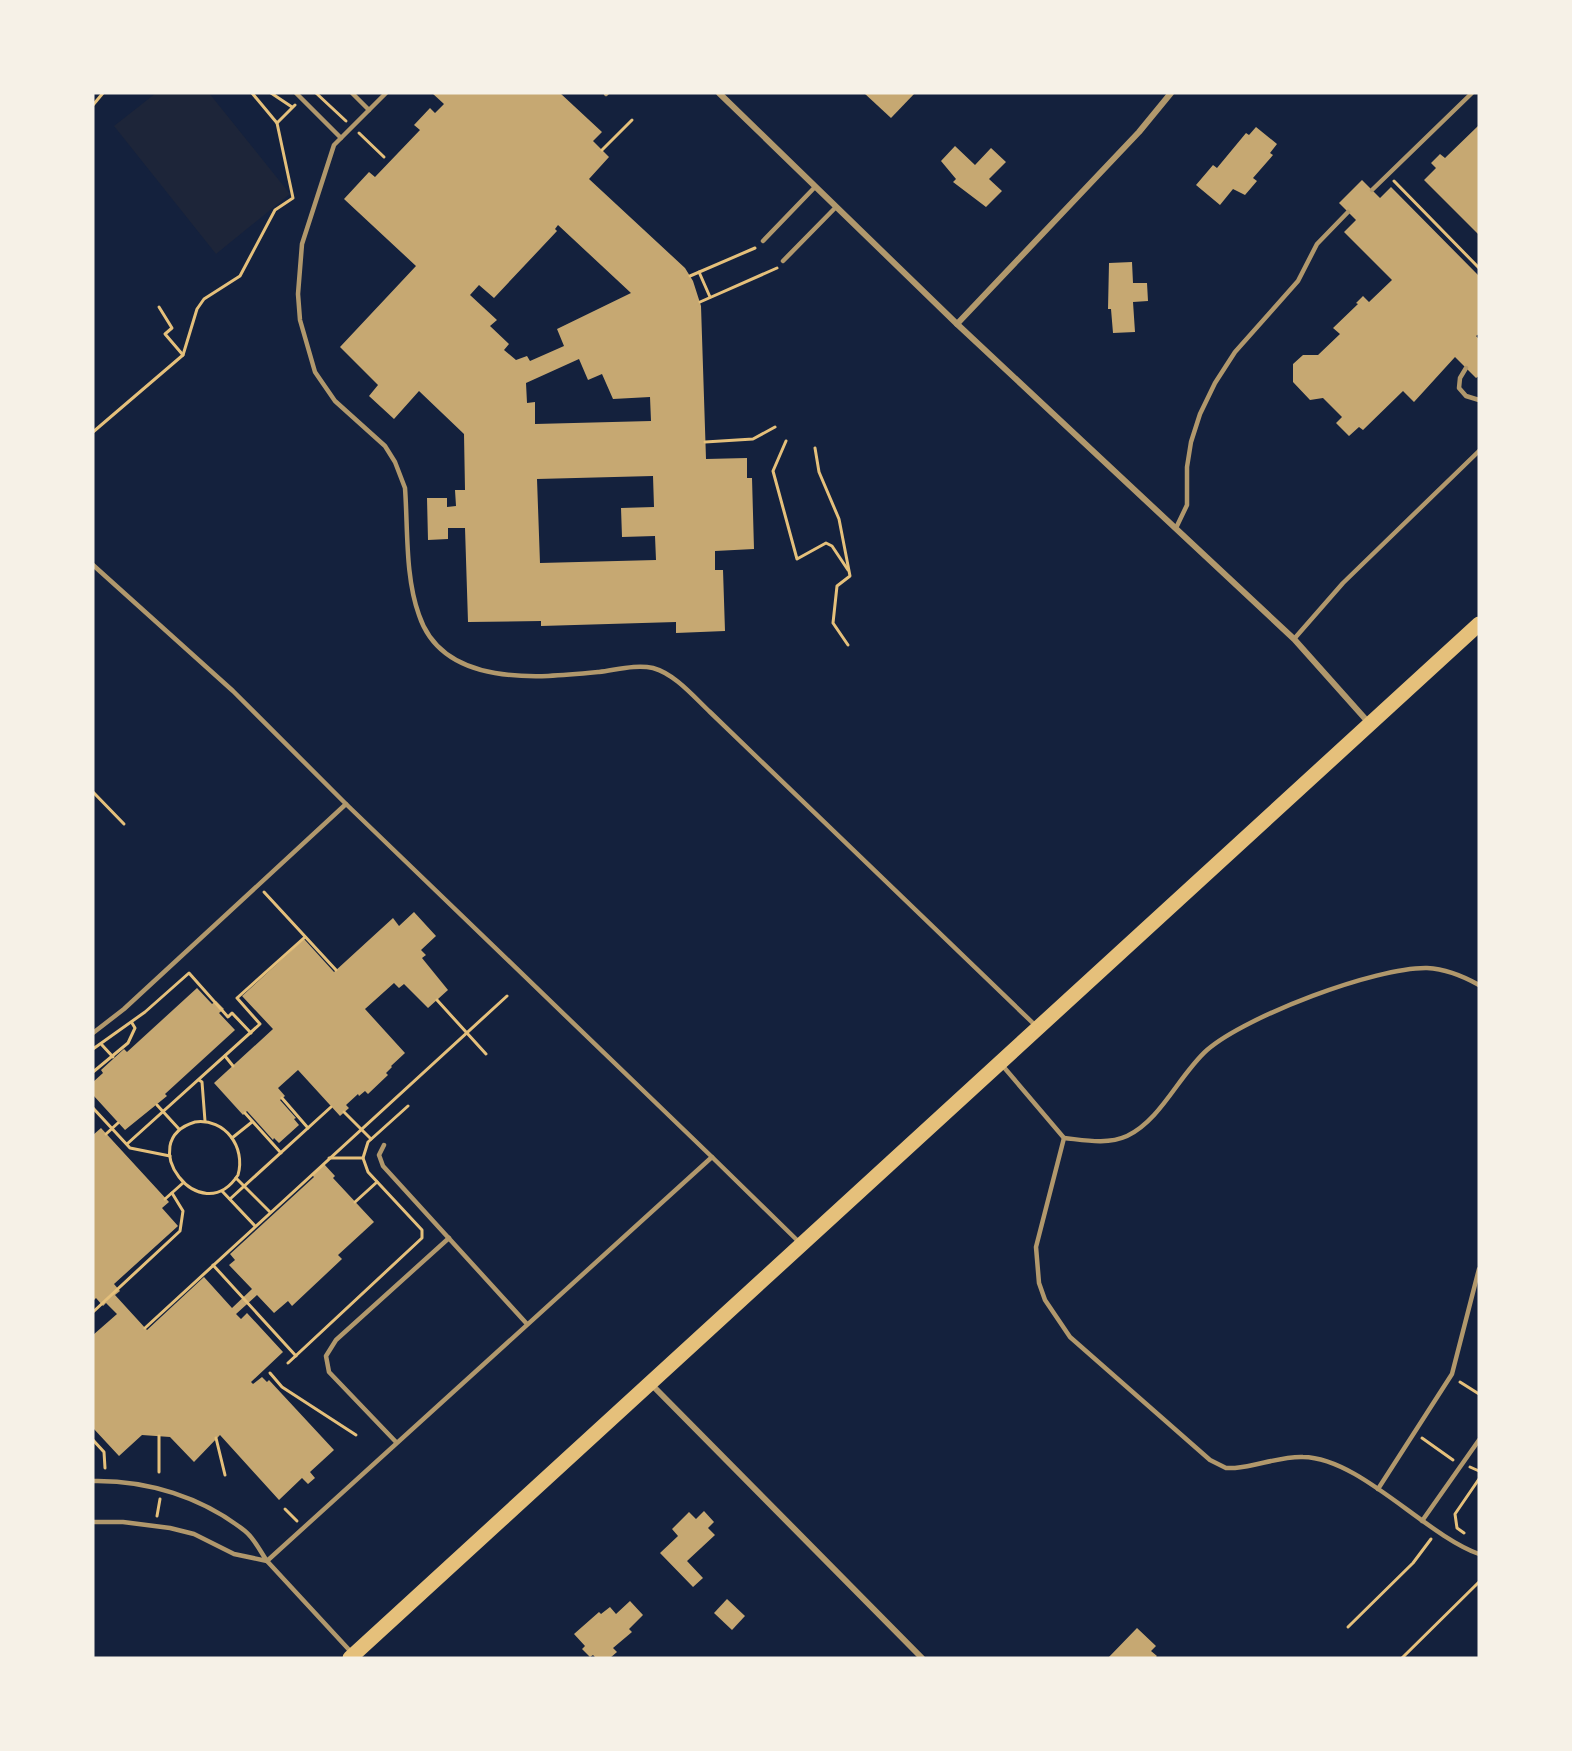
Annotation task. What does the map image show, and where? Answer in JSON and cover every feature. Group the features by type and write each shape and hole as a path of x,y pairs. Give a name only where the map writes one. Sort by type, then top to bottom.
{"main road":[{"path":"352,1656 1479,624"}],"street":[{"path":"719,93 957,324 1294,639 1370,723"},
{"path":"957,324 1138,132 1171,93"},
{"path":"650,1384 922,1658"}],"lane":[{"path":"296,93 341,138"},
{"path":"352,93 369,110"},
{"path":"386,93 334,145 302,244 298,269 300,320 315,372 325,389 385,446 401,476 416,605 424,628 433,639 464,664 498,674 540,677 640,666 663,672 719,720 1038,1028"},
{"path":"1372,190 1472,93"},
{"path":"764,243 815,187"},
{"path":"785,262 836,207"},
{"path":"1176,528 1187,505 1187,467 1191,442 1200,414 1215,383 1235,352 1298,281 1317,244 1348,212"},
{"path":"1466,368 1460,378 1459,388 1466,396 1479,400"},
{"path":"1294,639 1343,583 1479,451"},
{"path":"93,565 233,691 346,804 801,1245"},
{"path":"94,1030 124,1009 346,804"},
{"path":"1000,1063 1064,1138 1110,1141 1129,1135 1145,1124 1209,1048 1240,1029 1298,1004 1381,975 1418,968 1444,971 1479,985"},
{"path":"1064,1138 1057,1171 1039,1231 1036,1267 1039,1282 1051,1312 1070,1337 1202,1454 1219,1465 1235,1468 1294,1458 1314,1458 1336,1465 1378,1489 1457,1545 1479,1554"},
{"path":"384,1145 379,1155 383,1166 527,1324"},
{"path":"267,1561 712,1157"},
{"path":"396,1442 329,1372 326,1356 336,1340 449,1238"},
{"path":"1378,1489 1451,1376 1479,1269"},
{"path":"1422,1521 1479,1440"},
{"path":"93,1481 135,1483 175,1492 214,1511 246,1532 267,1561 352,1656"},
{"path":"93,1522 123,1522 170,1528 194,1534 234,1554 267,1561"}],"path":[{"path":"93,105 103,93"},
{"path":"93,432 183,355 197,309 204,299 240,276 275,210 293,198 277,123 252,93"},
{"path":"271,93 292,107"},
{"path":"277,123 301,98"},
{"path":"602,150 632,120"},
{"path":"1387,175 1479,268"},
{"path":"690,276 764,243"},
{"path":"700,302 785,262"},
{"path":"699,272 710,297"},
{"path":"159,306 172,328 165,334 183,355"},
{"path":"705,442 753,439 775,427"},
{"path":"786,441 773,471 797,559 826,543 832,546 849,571"},
{"path":"814,448 819,472 839,519 850,576 837,586 833,623 848,645"},
{"path":"93,792 124,824"},
{"path":"258,885 336,970"},
{"path":"127,1144 260,1024 237,998 305,937"},
{"path":"93,1049 102,1045 189,973 228,1017 232,1013 251,1032"},
{"path":"145,1328 507,996"},
{"path":"437,1000 486,1054"},
{"path":"253,1016 257,1012"},
{"path":"93,1072 128,1043 135,1028 132,1023"},
{"path":"102,1045 113,1057"},
{"path":"225,1056 233,1066"},
{"path":"199,1080 202,1082 205,1121"},
{"path":"282,1098 308,1128"},
{"path":"157,1105 179,1130"},
{"path":"288,1363 422,1238 422,1230 366,1170 363,1158 366,1145 370,1140 408,1106"},
{"path":"230,1199 331,1107"},
{"path":"93,1108 130,1148 170,1156"},
{"path":"344,1112 370,1140"},
{"path":"245,1113 281,1153"},
{"path":"205,1121 219,1126 232,1138 240,1158 237,1178 222,1191 202,1193 183,1183 172,1168 170,1156 171,1142 179,1130 190,1123 205,1121"},
{"path":"232,1138 252,1121"},
{"path":"106,1134 118,1123"},
{"path":"329,1158 363,1158"},
{"path":"237,1178 270,1212"},
{"path":"356,1202 377,1182"},
{"path":"165,1199 183,1183"},
{"path":"222,1191 255,1226"},
{"path":"93,1312 180,1231 183,1211 172,1193"},
{"path":"213,1265 296,1356"},
{"path":"270,1373 282,1387 356,1435"},
{"path":"1451,1376 1479,1394"},
{"path":"1416,1433 1450,1458 1479,1471"},
{"path":"159,1436 159,1472"},
{"path":"216,1438 225,1475"},
{"path":"93,1440 104,1452 105,1468"},
{"path":"1471,1537 1457,1528 1455,1514 1479,1479"},
{"path":"285,1509 303,1527"},
{"path":"1348,1627 1413,1563 1437,1532"},
{"path":"1402,1658 1479,1582"}],"shaded area":[{"path":"156,93 209,93 290,194 216,254 114,126"}],"building":[{"path":"432,93 560,93 602,132 593,141 609,157 589,179 685,268 693,281 701,306 706,459 747,458 747,478 752,478 754,549 715,551 715,570 723,570 725,631 676,633 676,622 541,626 541,621 468,622 465,528 448,528 448,539 428,540 427,498 447,498 447,507 456,506 455,490 465,490 464,434 419,391 394,419 369,396 378,385 340,347 416,266 344,199 369,172 375,177 420,130 414,125 430,108 435,113 444,104","holes":["558,225 631,293 557,329 564,346 530,361 527,356 516,360 504,350 509,344 490,326 497,320 470,295 479,285 494,298 557,231 555,229","579,359 588,380 602,374 613,399 650,397 651,421 535,424 535,402 527,403 526,383","653,476 654,507 621,508 622,537 655,536 656,560 540,563 537,479"]},
{"path":"864,93 915,93 891,118"},
{"path":"1479,125 1479,235 1424,180 1436,168 1431,163 1440,154 1445,158"},
{"path":"1256,127 1277,144 1270,153 1273,155 1253,178 1257,181 1245,195 1233,189 1220,205 1196,185 1213,165 1217,168 1246,133 1249,135"},
{"path":"955,146 975,165 991,148 1006,162 989,179 1002,191 986,207 953,182 956,179 941,161"},
{"path":"1362,180 1380,198 1391,187 1479,276 1479,334 1476,336 1479,339 1479,376 1476,378 1455,357 1414,402 1403,391 1363,430 1359,427 1349,436 1336,423 1342,417 1323,398 1310,400 1293,382 1293,364 1303,355 1318,355 1340,334 1333,328 1358,304 1356,303 1363,296 1369,302 1392,280 1344,232 1356,220 1339,203"},
{"path":"1132,262 1133,283 1147,283 1148,301 1133,302 1135,332 1113,333 1111,309 1108,309 1109,263"},
{"path":"414,912 436,936 421,950 426,955 422,958 448,990 428,1008 404,984 399,988 394,983 365,1009 405,1053 391,1066 386,1073 388,1075 368,1094 365,1091 359,1096 358,1094 346,1105 349,1108 340,1116 298,1070 278,1088 285,1096 280,1100 296,1118 294,1119 299,1125 279,1143 274,1138 273,1140 247,1111 243,1115 214,1083 273,1029 242,996 304,939 334,972 393,918 399,926"},
{"path":"197,988 212,1004 216,1001 224,1009 219,1013 235,1030 165,1094 167,1096 125,1130 93,1095 93,1082 103,1073 101,1070 124,1049 127,1052"},
{"path":"101,1128 169,1202 162,1208 178,1226 114,1284 120,1291 115,1295 147,1330 204,1277 232,1308 252,1289 229,1265 235,1260 230,1254 314,1177 312,1175 324,1164 335,1176 333,1178 374,1222 338,1255 342,1259 292,1306 288,1301 274,1313 257,1295 236,1314 241,1319 247,1313 283,1352 251,1382 253,1384 262,1377 267,1382 269,1380 334,1450 310,1472 315,1478 308,1484 302,1478 279,1500 220,1435 194,1462 170,1437 142,1435 119,1456 93,1428 93,1335 117,1314 106,1303 103,1306 96,1298 93,1301 93,1135"},
{"path":"704,1511 714,1522 708,1528 715,1535 687,1561 703,1578 693,1587 660,1553 678,1536 672,1529 689,1512 696,1519"},
{"path":"727,1599 745,1616 732,1630 714,1613"},
{"path":"630,1601 643,1615 629,1629 632,1632 613,1648 617,1652 610,1658 596,1658 593,1655 590,1657 582,1649 585,1646 574,1634 599,1612 601,1614 610,1607 616,1614"},
{"path":"1137,1628 1156,1646 1151,1651 1157,1656 1155,1658 1108,1658"}]}
